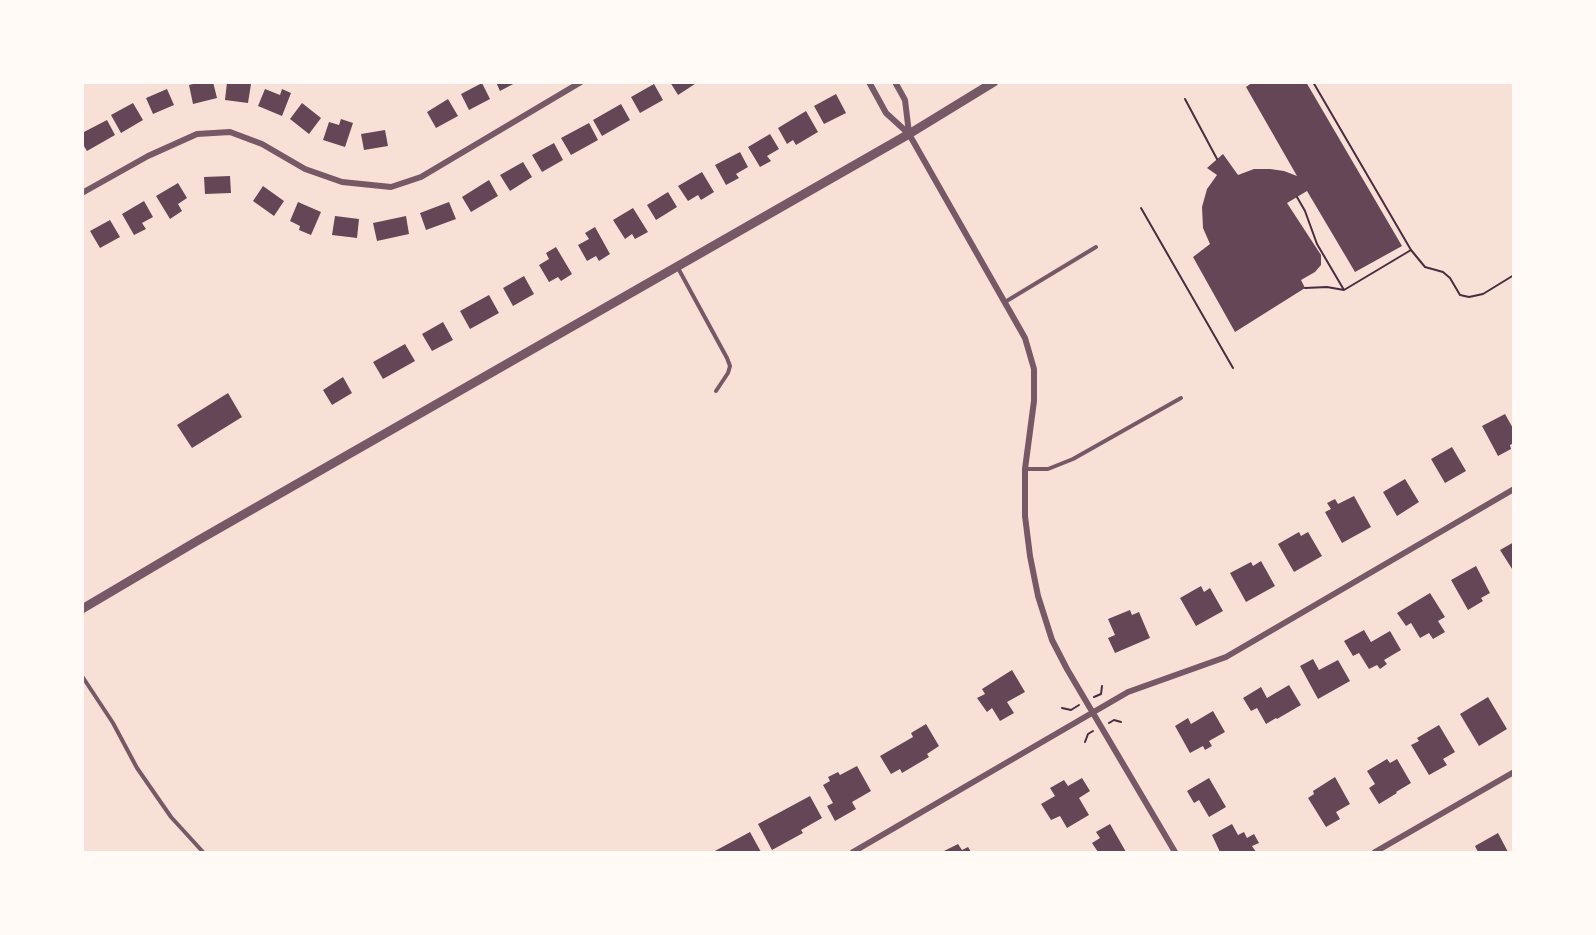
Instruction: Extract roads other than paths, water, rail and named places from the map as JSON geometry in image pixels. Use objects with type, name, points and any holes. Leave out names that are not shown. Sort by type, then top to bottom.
[{"type":"street","points":[[82,193],[148,156],[197,134],[230,132],[262,144],[305,169],[342,182],[391,187],[421,177],[581,82]]},
{"type":"street","points":[[869,82],[886,112],[909,134],[1025,338],[1034,369],[1034,401],[1025,470],[1025,516],[1029,556],[1038,596],[1052,640],[1067,669],[1175,852]]},
{"type":"street","points":[[895,82],[905,100],[909,134]]},
{"type":"street","points":[[82,609],[909,134],[994,82]]},
{"type":"street","points":[[853,852],[1128,692],[1226,657],[1514,489]]},
{"type":"street","points":[[1376,852],[1514,772]]},
{"type":"street","points":[[865,846],[869,852]]},
{"type":"lane","points":[[1004,302],[1096,247]]},
{"type":"lane","points":[[678,267],[727,358],[728,373],[716,391]]},
{"type":"lane","points":[[1025,470],[1048,469],[1073,459],[1181,398]]},
{"type":"lane","points":[[82,676],[113,723],[137,768],[171,817],[203,852]]}]
